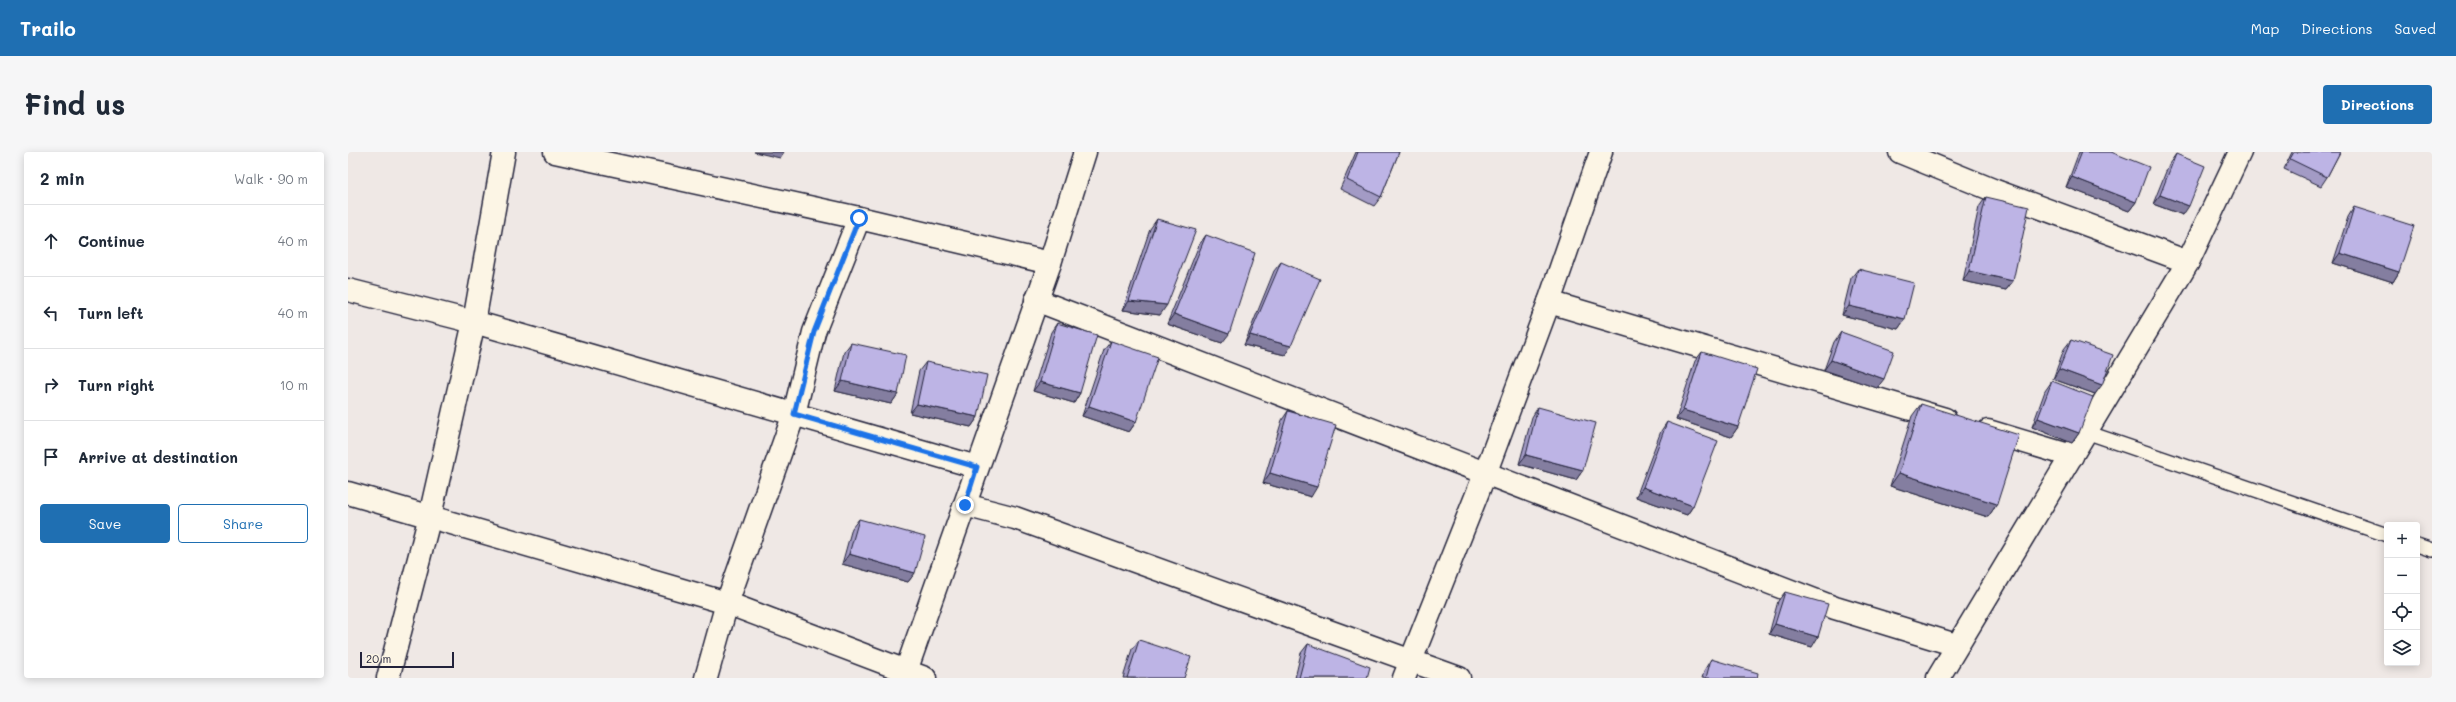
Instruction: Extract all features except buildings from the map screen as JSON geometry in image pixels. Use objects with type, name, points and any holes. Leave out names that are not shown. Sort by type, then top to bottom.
[{"type":"street","points":[[388,678],[430,516],[474,322],[504,152]]},
{"type":"street","points":[[555,152],[859,218],[1050,264]]},
{"type":"street","points":[[348,493],[727,603],[912,676],[977,467],[1050,264],[1085,152]]},
{"type":"street","points":[[1407,669],[1485,474],[1549,302],[1601,152]]},
{"type":"street","points":[[1900,152],[1993,190],[2188,262]]},
{"type":"street","points":[[1938,678],[1956,645],[2072,456],[2188,262],[2240,152]]},
{"type":"street","points":[[706,678],[727,603],[794,414],[814,332],[859,218]]},
{"type":"street","points":[[348,290],[474,322],[977,467]]},
{"type":"street","points":[[1036,300],[1835,608],[1956,645]]},
{"type":"street","points":[[1549,302],[2072,456]]},
{"type":"street","points":[[965,505],[1015,518],[1407,669],[1459,678]]},
{"type":"lane","points":[[2086,432],[2384,534]]},
{"type":"lane","points":[[2420,546],[2432,550]]},
{"type":"route","points":[[859,218],[814,332],[794,414],[977,467],[965,505]]}]
